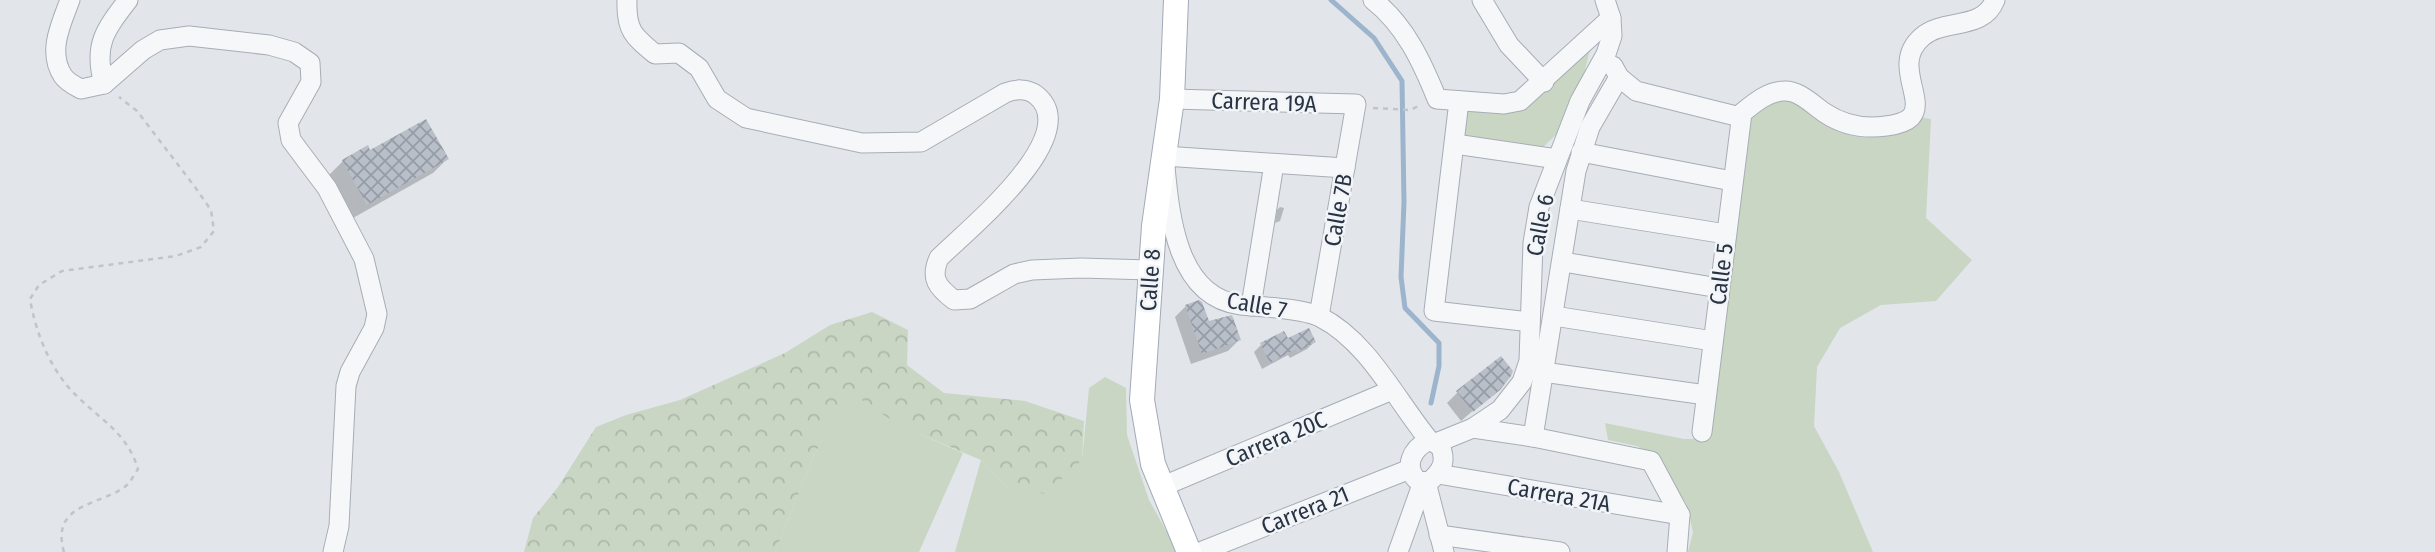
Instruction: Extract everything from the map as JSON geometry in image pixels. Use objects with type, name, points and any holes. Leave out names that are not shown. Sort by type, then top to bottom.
[{"type":"main road","name":"Calle 8","points":[[1176,0],[1172,99],[1154,226],[1142,400],[1149,445],[1161,487],[1189,552]]},
{"type":"street","points":[[70,0],[57,36],[55,58],[64,78],[81,89],[104,84],[142,50],[160,40],[189,36],[269,45],[294,52],[310,63],[311,82],[288,123],[291,140],[327,188],[364,259],[377,314],[374,328],[350,372],[346,386],[339,526],[333,552]]},
{"type":"street","points":[[104,84],[100,69],[106,29],[128,0]]},
{"type":"street","points":[[627,0],[626,17],[633,35],[655,54],[679,53],[699,68],[718,99],[746,118],[862,143],[921,142],[1005,93],[1026,90],[1036,95],[1049,115],[1046,136],[1032,159],[998,202],[939,258],[934,275],[936,284],[954,300],[970,299],[1014,274],[1032,270],[1150,270]]},
{"type":"street","points":[[1373,0],[1399,24],[1410,41],[1437,99],[1504,104],[1520,101],[1544,82],[1608,9]]},
{"type":"street","points":[[1482,0],[1509,45],[1544,82]]},
{"type":"street","points":[[1606,54],[1619,77],[1636,91],[1740,117],[1753,104],[1783,90],[1793,92],[1827,114],[1853,125],[1879,127],[1904,121],[1911,117],[1915,109],[1909,69],[1909,56],[1914,47],[1930,32],[1979,19],[1995,0]]},
{"type":"street","name":"Calle 6","points":[[1427,462],[1500,410],[1522,382],[1529,361],[1533,243],[1537,219],[1580,101],[1606,54],[1612,36],[1608,9]]},
{"type":"street","points":[[1533,437],[1581,152],[1590,127],[1619,77]]},
{"type":"street","name":"Carrera 19A","points":[[1172,99],[1356,104]]},
{"type":"street","points":[[1459,101],[1434,312],[1530,322]]},
{"type":"street","name":"Calle 7B","points":[[1319,316],[1356,104]]},
{"type":"street","name":"Calle 5","points":[[1702,432],[1740,117]]},
{"type":"street","points":[[1455,144],[1557,159]]},
{"type":"street","points":[[1581,152],[1732,181]]},
{"type":"street","points":[[1164,156],[1345,168]]},
{"type":"street","name":"Calle 7","points":[[1164,156],[1172,219],[1190,272],[1202,286],[1218,298],[1319,316],[1352,340],[1373,363],[1408,415],[1427,462],[1398,552]]},
{"type":"street","points":[[1251,306],[1274,164]]},
{"type":"street","points":[[1570,209],[1726,234]]},
{"type":"street","points":[[1563,262],[1719,288]]},
{"type":"street","points":[[1554,316],[1713,341]]},
{"type":"street","points":[[1544,372],[1706,395]]},
{"type":"street","name":"Carrera 20C","points":[[1161,487],[1392,390]]},
{"type":"street","points":[[1467,431],[1533,437],[1651,461],[1680,515],[1677,552]]},
{"type":"street","points":[[1427,462],[1442,543],[1560,552]]},
{"type":"street","name":"Carrera 21A","points":[[1427,462],[1680,515]]},
{"type":"street","name":"Carrera 21","points":[[1200,552],[1427,462]]},
{"type":"path","points":[[64,552],[64,527],[75,509],[117,491],[128,484],[138,469],[132,450],[126,442],[60,377],[34,324],[30,299],[39,285],[62,271],[176,256],[201,247],[214,232],[211,210],[195,187],[136,111],[104,84]]},
{"type":"path","points":[[1379,109],[1410,110]]},
{"type":"green space","points":[[1592,42],[1573,118],[1534,156],[1446,143],[1453,107],[1509,109]]},
{"type":"green space","points":[[1777,83],[1819,97],[1851,118],[1871,120],[1902,114],[1931,119],[1926,218],[1972,260],[1936,301],[1881,305],[1840,328],[1817,367],[1814,426],[1839,472],[1873,552],[1688,552],[1693,532],[1686,503],[1655,457],[1637,446],[1608,440],[1605,423],[1684,439],[1710,439],[1751,119],[1736,105],[1765,86]]},
{"type":"green space","points":[[872,312],[908,330],[907,365],[944,393],[1025,401],[1084,421],[1082,460],[1045,494],[1005,485],[981,460],[903,427],[869,406],[847,386],[814,456],[775,552],[524,552],[533,518],[558,487],[596,427],[626,415],[680,400],[785,353],[830,325]]},
{"type":"green space","points":[[1105,377],[1126,388],[1127,435],[1149,500],[1178,552],[955,552],[981,460],[1005,485],[1082,460],[1089,388]]},
{"type":"green space","points":[[847,385],[887,416],[963,453],[919,552],[775,552],[814,456]]},
{"type":"building","points":[[426,119],[449,159],[367,205],[342,160],[368,145],[370,150]]},
{"type":"building","points":[[1199,300],[1209,321],[1232,315],[1241,340],[1202,354],[1185,305]]},
{"type":"building","points":[[1309,328],[1316,342],[1270,363],[1260,343],[1284,331],[1288,338]]},
{"type":"building","points":[[1501,356],[1513,371],[1511,376],[1500,390],[1473,412],[1456,391]]},
{"type":"waterway","points":[[1331,0],[1374,38],[1402,81],[1404,202],[1401,277],[1405,308],[1439,343],[1439,366],[1431,403]]}]
